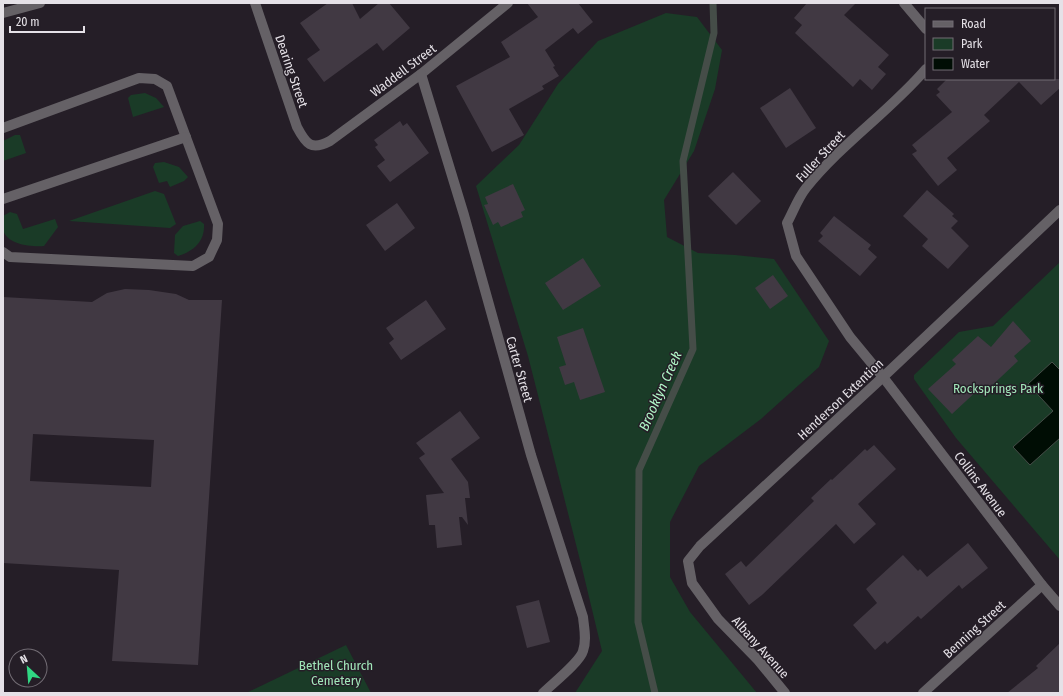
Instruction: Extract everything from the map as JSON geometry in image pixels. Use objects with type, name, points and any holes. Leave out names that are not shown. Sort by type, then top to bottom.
[{"type":"street","points":[[3,14],[40,3]]},
{"type":"street","name":"Dearing Street","points":[[255,3],[297,127],[309,145]]},
{"type":"street","name":"Waddell Street","points":[[309,145],[318,146],[330,141],[421,74],[508,3]]},
{"type":"street","points":[[904,3],[925,28]]},
{"type":"street","name":"Fuller Street","points":[[883,377],[850,337],[796,256],[787,223],[805,189],[838,153],[911,86],[925,70]]},
{"type":"street","name":"Carter Street","points":[[421,74],[464,215],[531,455],[583,617],[585,636],[583,652],[570,668],[543,693]]},
{"type":"street","points":[[3,128],[139,78],[154,79],[167,86],[218,224],[217,240],[209,257],[193,266],[10,257],[3,252]]},
{"type":"street","points":[[3,199],[186,136]]},
{"type":"street","name":"Henderson Extention","points":[[718,620],[692,583],[688,561],[700,546],[883,377],[1060,210]]},
{"type":"street","name":"Collins Avenue","points":[[883,377],[1042,585],[1060,606]]},
{"type":"street","name":"Benning Street","points":[[923,693],[1042,585]]},
{"type":"street","name":"Albany Avenue","points":[[718,620],[758,660],[785,693]]},
{"type":"green space","points":[[666,13],[697,17],[722,50],[715,89],[694,151],[664,200],[667,237],[698,253],[774,259],[829,341],[819,367],[761,419],[699,466],[670,522],[670,577],[690,612],[757,693],[575,693],[602,651],[528,356],[476,186],[519,145],[558,84],[598,41]]},
{"type":"green space","points":[[145,93],[156,98],[164,107],[133,117],[128,98],[131,95]]},
{"type":"green space","points":[[15,135],[20,135],[26,153],[3,161],[3,141]]},
{"type":"green space","points":[[164,162],[179,167],[188,177],[184,181],[170,187],[167,181],[159,183],[153,167],[155,163]]},
{"type":"green space","points":[[155,191],[164,194],[176,224],[170,228],[69,221]]},
{"type":"green space","points":[[10,212],[17,214],[23,229],[55,219],[58,227],[44,246],[20,244],[9,239],[3,229],[3,216]]},
{"type":"green space","points":[[200,221],[204,224],[204,230],[200,240],[194,248],[178,256],[174,253],[175,235],[183,226]]},
{"type":"green space","name":"Rocksprings Park","points":[[1060,262],[1060,560],[956,438],[914,379],[914,375],[959,332],[993,326]]},
{"type":"green space","name":"Bethel Church Cemetery","points":[[346,645],[371,693],[246,693]]},
{"type":"water","points":[[1052,362],[1060,370],[1060,438],[1030,465],[1013,447],[1053,411],[1028,384]]},
{"type":"building","points":[[328,3],[352,3],[360,19],[379,3],[389,3],[410,28],[383,51],[377,43],[324,82],[307,59],[320,50],[300,23]]},
{"type":"building","points":[[527,3],[578,3],[593,22],[578,34],[573,28],[545,50],[555,66],[553,67],[559,76],[542,86],[544,89],[509,109],[524,135],[492,152],[456,86],[510,57],[501,42],[538,17]]},
{"type":"building","points":[[807,3],[856,3],[844,15],[889,55],[878,67],[886,74],[872,90],[860,79],[853,87],[795,33],[802,25],[794,18]]},
{"type":"building","points":[[1060,79],[1060,88],[1041,105],[1019,82],[984,115],[990,121],[947,158],[957,170],[938,186],[912,154],[917,151],[912,145],[952,112],[936,95],[940,92],[937,89],[946,80]]},
{"type":"building","points":[[790,88],[816,128],[786,148],[760,108]]},
{"type":"building","points":[[400,121],[403,126],[407,123],[429,153],[390,182],[377,166],[385,160],[375,147],[378,145],[374,140]]},
{"type":"building","points":[[733,172],[761,201],[736,225],[708,196]]},
{"type":"building","points":[[513,184],[525,210],[521,212],[523,217],[501,227],[498,222],[493,225],[484,205],[488,204],[485,197]]},
{"type":"building","points":[[927,190],[954,214],[952,216],[958,221],[951,228],[969,246],[948,269],[922,246],[928,239],[903,216]]},
{"type":"building","points":[[397,203],[415,228],[385,251],[366,225]]},
{"type":"building","points":[[834,216],[871,245],[868,249],[877,257],[860,276],[818,241],[823,236],[820,233]]},
{"type":"building","points":[[583,258],[601,286],[563,310],[545,283]]},
{"type":"building","points":[[773,275],[788,296],[770,309],[755,288]]},
{"type":"building","points":[[125,289],[149,290],[176,294],[189,300],[222,300],[198,665],[112,661],[119,570],[3,563],[3,297],[92,302],[107,293]],"holes":[[[33,434],[154,440],[151,487],[30,481]]]},
{"type":"building","points":[[426,300],[446,329],[401,360],[389,343],[394,339],[386,328]]},
{"type":"building","points":[[1013,321],[1031,341],[1014,356],[1018,361],[984,393],[980,388],[952,414],[928,389],[956,364],[952,360],[978,336],[991,347]]},
{"type":"building","points":[[583,328],[605,392],[580,400],[574,382],[565,385],[559,367],[566,365],[557,337]]},
{"type":"building","points":[[460,411],[480,438],[451,459],[468,482],[470,498],[465,498],[468,525],[462,517],[459,517],[462,545],[437,548],[435,525],[429,525],[426,495],[444,493],[419,458],[425,454],[416,443]]},
{"type":"building","points":[[874,445],[896,469],[858,504],[876,524],[854,544],[836,524],[762,595],[749,605],[725,574],[741,561],[746,567],[814,501],[811,498],[865,449],[867,451]]},
{"type":"building","points":[[968,543],[988,568],[962,589],[959,585],[921,619],[918,616],[887,644],[885,641],[875,650],[853,625],[877,603],[866,589],[903,555],[918,571],[920,569],[927,577]]},
{"type":"building","points":[[539,600],[550,642],[527,648],[516,606]]},
{"type":"building","points":[[1060,643],[1060,693],[1007,693],[1038,668],[1036,666]]},
{"type":"waterway","name":"Brooklyn Creek","points":[[655,693],[638,622],[639,470],[693,349],[683,161],[714,33],[713,3]]}]
